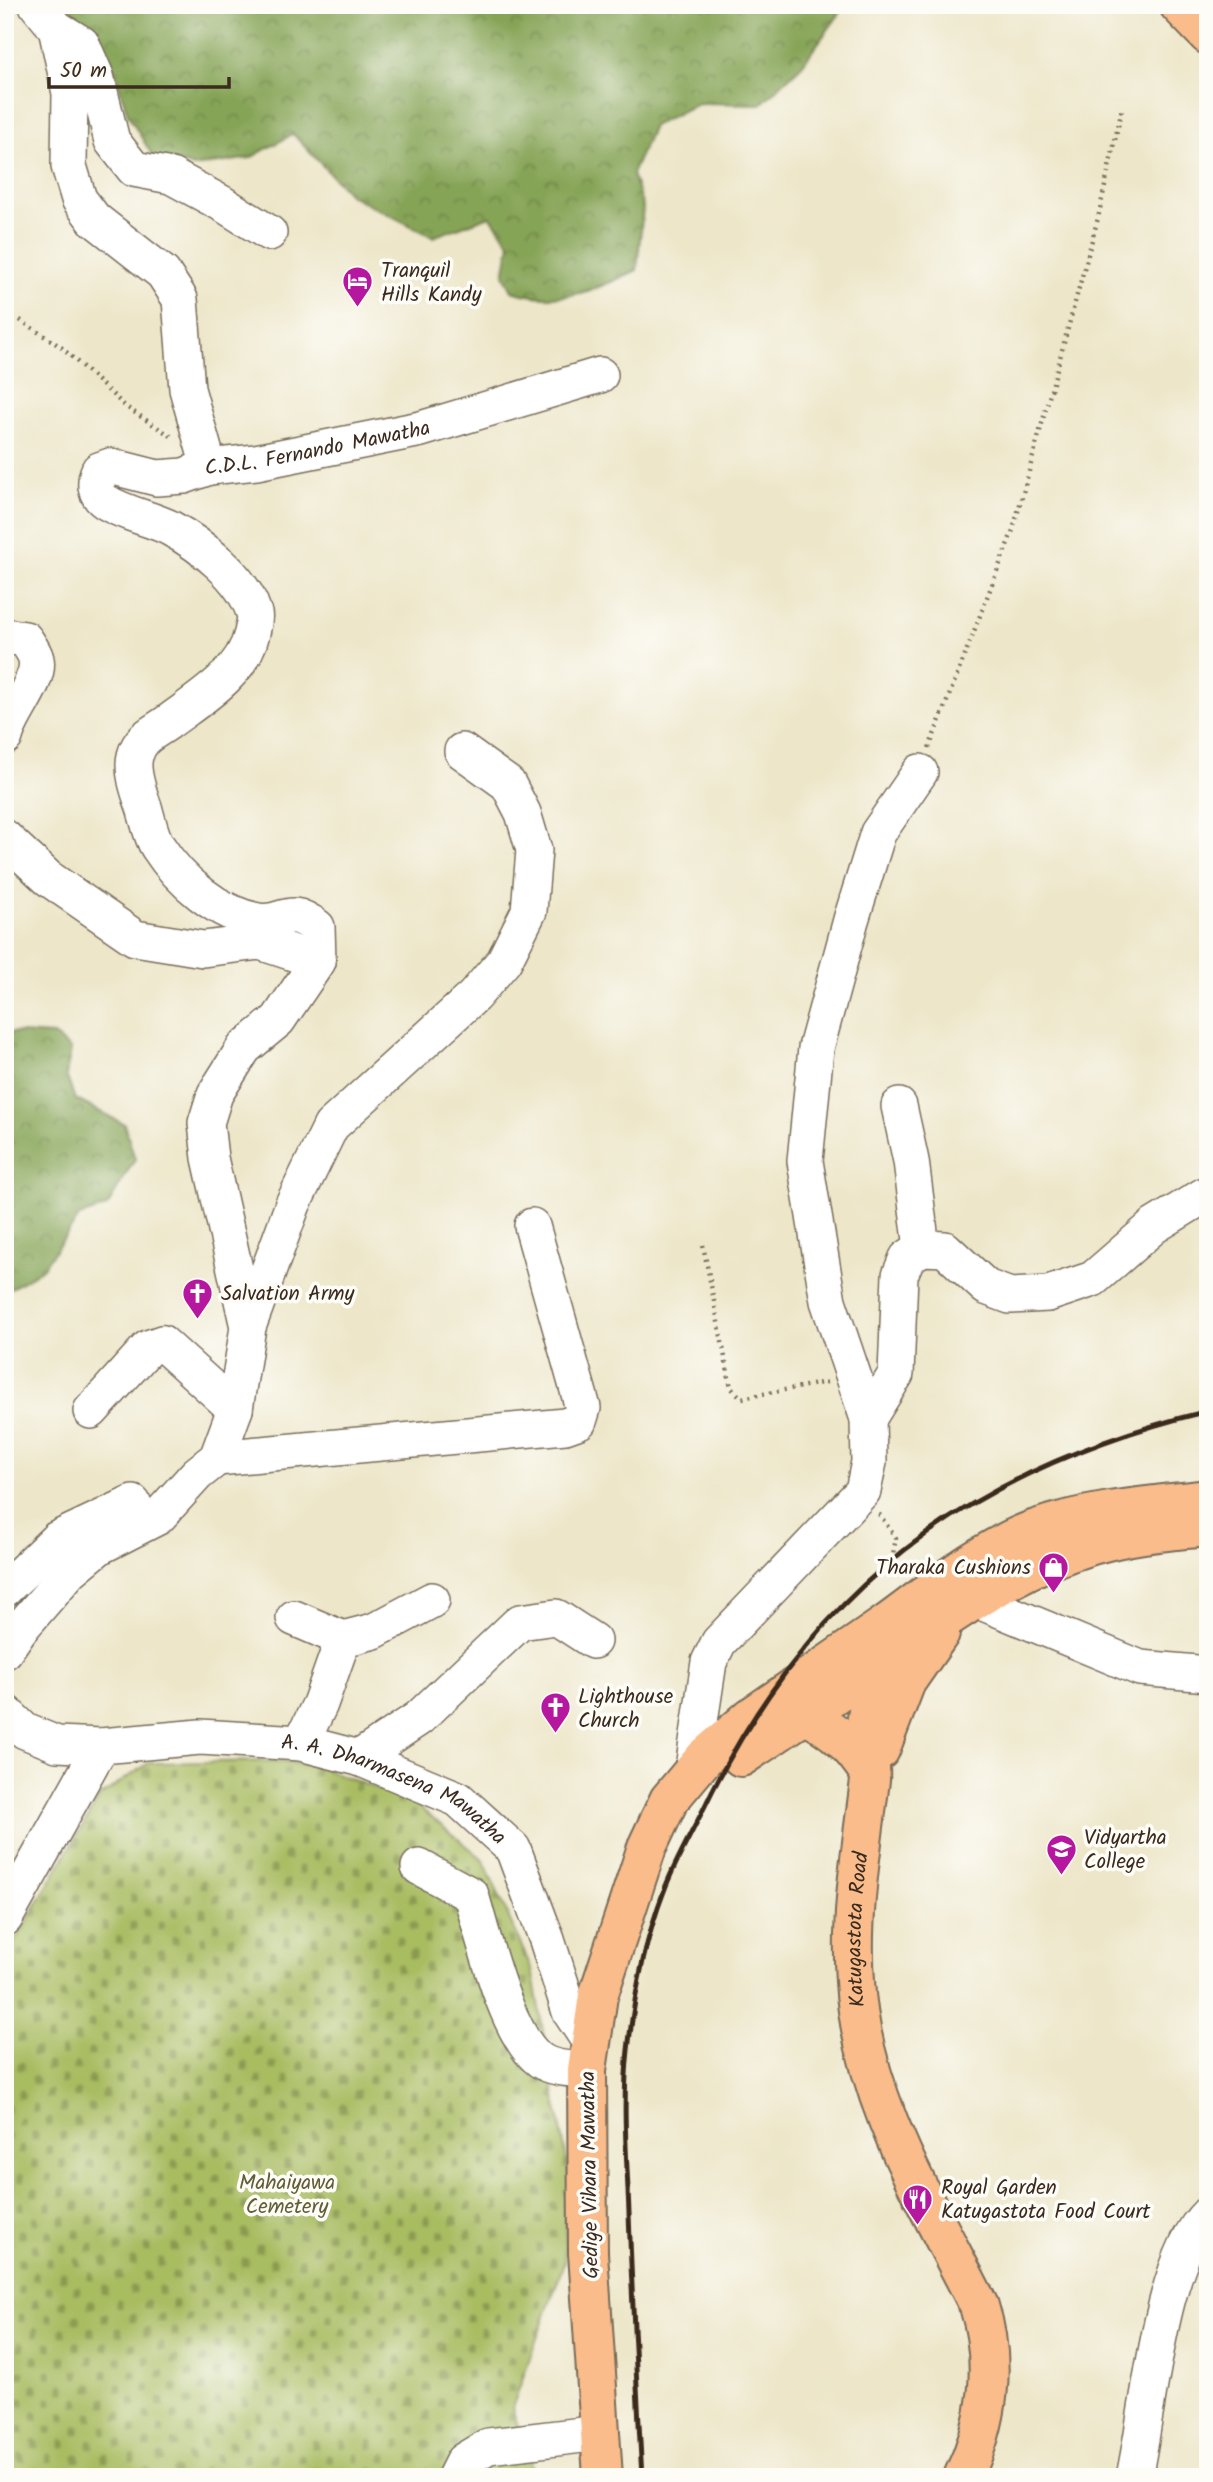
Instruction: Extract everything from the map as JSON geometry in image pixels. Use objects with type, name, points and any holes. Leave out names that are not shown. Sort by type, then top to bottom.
[{"type":"main road","points":[[1180,5],[1208,35]]},
{"type":"main road","name":"Katugastota Road","points":[[870,1774],[906,1682],[951,1602],[963,1568],[1030,1531],[1101,1512],[1208,1499]]},
{"type":"main road","name":"Katugastota Road","points":[[963,2477],[978,2441],[988,2396],[985,2325],[979,2306],[907,2166],[889,2124],[875,2086],[857,2008],[854,1945],[870,1774],[866,1730],[877,1666],[888,1623],[951,1602],[1044,1563],[1105,1542],[1208,1527]]},
{"type":"main road","name":"Gedige Vihara Mawatha","points":[[637,1881],[700,1791],[721,1771],[877,1666],[951,1602]]},
{"type":"main road","name":"Gedige Vihara Mawatha","points":[[603,2477],[588,2253],[588,2056],[598,1996],[656,1822],[693,1768],[751,1717],[888,1623]]},
{"type":"main road","points":[[806,1715],[831,1727],[847,1741],[870,1774]]},
{"type":"street","points":[[46,17],[82,44],[96,76],[112,141],[134,169],[170,176],[223,204],[269,233]]},
{"type":"street","name":"C.D.L. Fernando Mawatha","points":[[46,17],[70,93],[69,166],[79,199],[93,219],[163,273],[180,299],[187,389],[209,467],[256,462],[421,429],[600,375]]},
{"type":"street","points":[[209,467],[184,476],[157,478],[110,466],[99,470],[95,479],[97,493],[106,502],[170,528],[213,557],[248,598],[256,616],[248,650],[240,665],[165,724],[145,736],[134,757],[137,786],[157,846],[195,891],[229,911],[260,922],[292,914],[317,927],[318,961],[278,1020],[244,1048],[215,1094],[206,1123],[210,1158],[248,1327]]},
{"type":"street","points":[[5,636],[25,639],[36,658],[36,674],[8,724],[5,737]]},
{"type":"street","points":[[5,1651],[20,1629],[71,1571],[99,1547],[158,1517],[207,1466],[235,1409],[248,1327],[293,1204],[331,1126],[474,996],[504,961],[529,911],[534,850],[523,813],[508,784],[461,751]]},
{"type":"street","points":[[693,1768],[709,1662],[719,1642],[863,1492],[869,1462],[868,1419],[828,1301],[805,1161],[817,1048],[878,833],[920,772]]},
{"type":"street","points":[[5,838],[48,878],[135,938],[203,950],[260,942],[318,961]]},
{"type":"street","points":[[900,1106],[915,1186],[922,1248]]},
{"type":"street","points":[[868,1419],[896,1374],[900,1275],[907,1258],[922,1248],[945,1248],[986,1287],[1010,1296],[1048,1294],[1093,1279],[1154,1226],[1208,1193]]},
{"type":"street","points":[[5,1589],[57,1539],[207,1466],[565,1426],[579,1421],[583,1408],[532,1226]]},
{"type":"street","points":[[91,1411],[148,1348],[162,1343],[235,1409]]},
{"type":"street","points":[[294,1618],[343,1639],[374,1632],[432,1600]]},
{"type":"street","points":[[951,1602],[1140,1668],[1208,1674]]},
{"type":"street","points":[[359,1758],[419,1718],[483,1661],[520,1622],[556,1617],[593,1641]]},
{"type":"street","points":[[301,1743],[320,1704],[343,1639]]},
{"type":"street","name":"A. A. Dharmasena Mawatha","points":[[5,1712],[25,1731],[57,1744],[101,1746],[200,1737],[301,1743],[359,1758],[458,1799],[513,1849],[588,2056]]},
{"type":"street","points":[[5,1918],[101,1746]]},
{"type":"street","points":[[419,1867],[471,1895],[494,1975],[527,2048],[541,2061],[560,2068],[588,2056]]},
{"type":"street","points":[[1134,2477],[1161,2323],[1202,2233]]},
{"type":"street","points":[[455,2477],[463,2460],[488,2446],[600,2434]]},
{"type":"path","points":[[920,772],[1013,530],[1098,218],[1122,108]]},
{"type":"path","points":[[20,320],[61,347],[127,408],[173,437]]},
{"type":"path","points":[[703,1245],[731,1388],[742,1398],[852,1378]]},
{"type":"path","points":[[863,1492],[896,1538],[892,1560],[951,1602]]},
{"type":"green space","points":[[57,5],[846,5],[802,65],[761,104],[698,103],[653,126],[632,174],[643,207],[637,270],[591,290],[545,297],[512,291],[504,275],[510,244],[490,216],[433,237],[350,195],[293,134],[250,158],[194,167],[152,155],[128,115],[111,59]]},
{"type":"green space","points":[[5,1032],[53,1035],[71,1050],[66,1075],[75,1099],[124,1124],[135,1159],[107,1207],[80,1216],[41,1270],[7,1291]]},
{"type":"green space","name":"Mahaiyawa Cemetery","points":[[282,1761],[325,1769],[414,1803],[483,1859],[532,1970],[570,2178],[564,2263],[512,2408],[535,2477],[5,2477],[5,1958],[100,1796],[149,1763]]},
{"type":"railway","points":[[642,2477],[625,2132],[628,2050],[633,2010],[651,1929],[672,1871],[702,1812],[744,1733],[792,1663],[846,1602],[905,1550],[971,1505],[1043,1467],[1122,1436],[1208,1411]]},
{"type":"place","name":"Tranquil Hills Kandy","points":[[358,309]]},
{"type":"place","name":"Salvation Army","points":[[198,1320]]},
{"type":"place","name":"Tharaka Cushions","points":[[1054,1594]]},
{"type":"place","name":"Lighthouse Church","points":[[555,1735]]},
{"type":"place","name":"Vidyartha College","points":[[1061,1876]]},
{"type":"place","name":"Royal Garden Katugastota Food Court","points":[[918,2226]]}]
